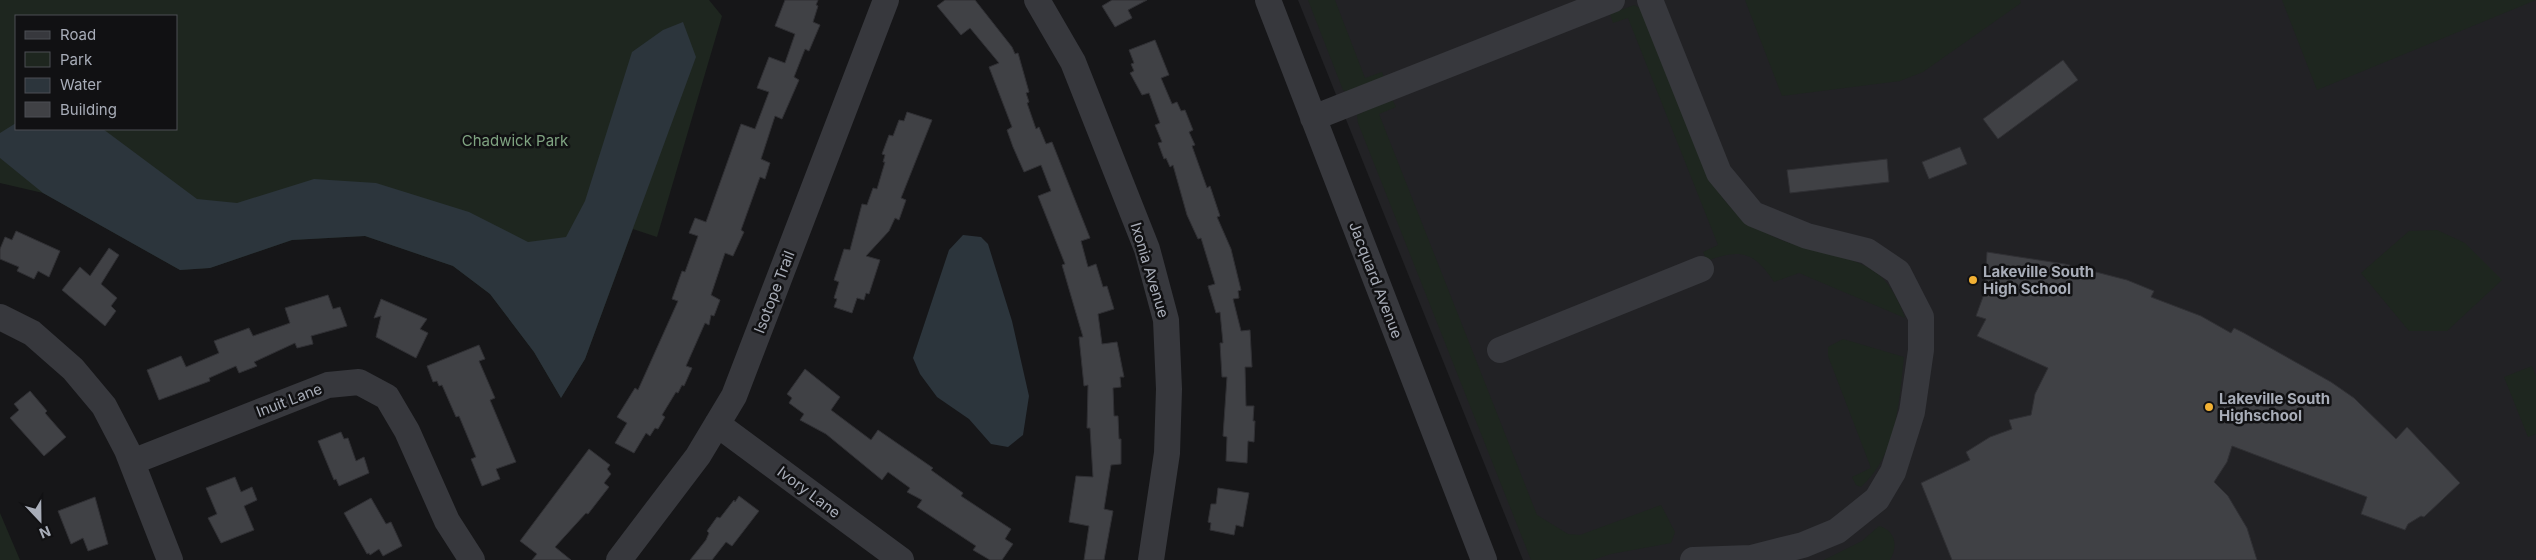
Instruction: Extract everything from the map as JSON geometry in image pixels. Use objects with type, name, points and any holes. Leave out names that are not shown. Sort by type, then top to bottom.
[{"type":"street","name":"Isotope Trail","points":[[619,560],[698,456],[737,388],[886,0]]},
{"type":"street","name":"Ixonia Avenue","points":[[1037,0],[1073,62],[1147,249],[1166,320],[1169,389],[1167,453],[1151,560]]},
{"type":"street","name":"Jacquard Avenue","points":[[1268,0],[1484,560]]},
{"type":"street","points":[[1313,118],[1612,0]]},
{"type":"street","points":[[1650,0],[1719,173],[1753,214],[1807,236],[1867,251],[1898,272],[1921,317],[1922,350],[1912,412],[1893,472],[1877,499],[1837,531],[1803,545],[1751,558],[1695,560]]},
{"type":"street","points":[[1500,350],[1701,269]]},
{"type":"street","points":[[0,317],[32,333],[73,369],[104,406],[132,462],[170,560]]},
{"type":"street","name":"Inuit Lane","points":[[132,462],[328,385],[359,382],[387,397],[407,431],[447,521],[472,560]]},
{"type":"street","name":"Ivory Lane","points":[[717,424],[901,560]]},
{"type":"shaded area","name":"Lakeville South High School","points":[[1298,0],[2536,0],[2536,560],[1523,560]]},
{"type":"green space","name":"Chadwick Park","points":[[0,0],[709,0],[722,16],[657,237],[633,229],[585,359],[561,398],[534,352],[490,294],[453,266],[365,236],[292,240],[210,268],[180,270],[43,193],[0,183]]},
{"type":"green space","points":[[1308,0],[1335,0],[1365,78],[1382,72],[1385,80],[1349,94],[1343,90]]},
{"type":"green space","points":[[1745,0],[2020,0],[2021,3],[1923,72],[1900,81],[1782,96]]},
{"type":"green space","points":[[2282,0],[2536,0],[2317,90]]},
{"type":"green space","points":[[1634,5],[1642,9],[1706,173],[1729,206],[1751,224],[1779,239],[1849,259],[1870,269],[1879,275],[1891,289],[1898,300],[1905,318],[1799,273],[1774,282],[1760,264],[1746,255],[1729,255],[1707,261],[1703,252],[1718,245],[1628,18],[1613,23],[1610,14]]},
{"type":"green space","points":[[1392,99],[1396,107],[1379,114],[1537,515],[1568,534],[1580,535],[1661,505],[1675,532],[1671,543],[1611,554],[1593,560],[1531,560],[1358,123],[1357,115]]},
{"type":"green space","points":[[2437,230],[2465,243],[2502,280],[2447,331],[2409,331],[2361,273],[2409,231]]},
{"type":"green space","points":[[1843,339],[1904,357],[1898,409],[1889,444],[1873,474],[1861,487],[1856,485],[1852,477],[1871,468],[1828,356],[1828,347]]},
{"type":"green space","points":[[2532,366],[2536,376],[2536,434],[2528,437],[2504,377]]},
{"type":"green space","points":[[0,513],[20,560],[0,560]]},
{"type":"green space","points":[[1879,526],[1889,531],[1894,540],[1893,555],[1890,560],[1824,560],[1862,541]]},
{"type":"water","points":[[683,22],[696,57],[585,359],[561,398],[534,352],[490,294],[453,266],[365,236],[292,240],[210,268],[180,270],[43,193],[0,158],[0,133],[15,124],[15,130],[104,130],[197,199],[237,203],[314,179],[376,183],[469,212],[528,242],[566,237],[585,201],[632,52],[663,30]]},
{"type":"water","points":[[963,235],[981,237],[988,244],[1012,321],[1029,396],[1023,435],[1008,447],[991,444],[969,419],[937,397],[920,374],[913,358],[949,250]]},
{"type":"building","points":[[785,0],[818,0],[813,22],[820,25],[809,51],[805,49],[794,77],[799,80],[782,119],[775,116],[761,159],[770,163],[765,179],[760,177],[741,230],[744,232],[733,256],[725,253],[711,295],[720,300],[714,316],[711,315],[709,325],[705,323],[686,366],[692,368],[684,386],[682,385],[678,393],[676,392],[662,415],[665,417],[658,429],[655,428],[650,436],[646,433],[634,453],[615,443],[627,423],[617,417],[635,388],[638,390],[678,301],[672,299],[682,271],[685,272],[698,236],[689,233],[695,218],[706,222],[741,124],[755,129],[769,92],[757,88],[769,57],[785,63],[795,34],[775,26]]},
{"type":"building","points":[[945,0],[975,0],[1012,47],[1015,54],[1018,53],[1029,92],[1026,93],[1029,102],[1027,103],[1036,129],[1039,127],[1046,144],[1052,142],[1090,238],[1081,241],[1088,267],[1096,264],[1103,287],[1107,286],[1114,309],[1098,314],[1102,344],[1117,342],[1124,377],[1120,377],[1121,387],[1113,388],[1114,416],[1118,416],[1119,439],[1121,439],[1121,464],[1111,465],[1104,509],[1113,511],[1104,560],[1084,560],[1089,526],[1069,522],[1076,476],[1093,477],[1090,428],[1087,428],[1088,385],[1084,386],[1079,337],[1083,337],[1062,265],[1065,264],[1038,196],[1051,191],[1041,165],[1024,172],[1013,147],[1007,130],[1012,127],[989,67],[999,63],[970,28],[961,35],[937,6]]},
{"type":"building","points":[[1112,0],[1147,0],[1128,10],[1132,18],[1115,27],[1102,6]]},
{"type":"building","points":[[1155,40],[1169,75],[1161,78],[1172,104],[1177,102],[1181,111],[1185,110],[1193,130],[1189,132],[1195,145],[1192,146],[1207,188],[1210,186],[1220,216],[1217,217],[1231,249],[1241,290],[1238,291],[1239,298],[1233,299],[1241,331],[1250,330],[1252,367],[1245,367],[1246,406],[1254,406],[1253,421],[1255,421],[1254,442],[1248,441],[1247,463],[1226,461],[1227,437],[1223,436],[1227,377],[1222,377],[1220,343],[1223,343],[1220,312],[1216,313],[1208,286],[1215,284],[1201,238],[1198,239],[1187,215],[1173,165],[1170,167],[1166,158],[1164,159],[1158,143],[1162,142],[1155,125],[1160,123],[1149,93],[1142,95],[1130,73],[1134,71],[1131,64],[1134,63],[1129,50]]},
{"type":"building","points":[[2063,60],[2078,80],[1998,139],[1983,119]]},
{"type":"building","points":[[907,112],[932,120],[901,198],[906,200],[899,220],[895,218],[889,231],[866,256],[880,260],[869,294],[866,293],[864,300],[857,298],[852,313],[834,307],[837,299],[834,298],[839,282],[834,280],[844,249],[850,250],[862,204],[867,205],[873,188],[877,189],[885,162],[883,162],[885,155],[882,154],[889,135],[893,136],[899,120],[904,121]]},
{"type":"building","points":[[1960,147],[1967,164],[1929,179],[1922,162]]},
{"type":"building","points":[[1887,159],[1889,182],[1790,193],[1787,170]]},
{"type":"building","points":[[16,231],[60,251],[49,277],[38,271],[34,279],[17,271],[19,267],[0,259],[0,249],[5,237],[12,240]]},
{"type":"building","points":[[109,248],[119,255],[101,284],[117,298],[111,306],[116,311],[105,326],[62,290],[80,267],[90,276]]},
{"type":"building","name":"Lakeville South Highschool","points":[[1987,252],[2065,264],[2127,280],[2154,291],[2151,297],[2201,316],[2231,333],[2234,328],[2331,382],[2354,398],[2396,439],[2407,427],[2460,483],[2424,517],[2421,516],[2408,524],[2405,530],[2361,514],[2367,497],[2232,446],[2227,462],[2214,482],[2228,496],[2247,528],[2257,560],[1952,560],[1921,483],[1970,460],[1966,452],[1990,437],[2012,429],[2009,420],[2031,415],[2035,394],[2048,368],[1977,336],[1986,319],[1976,316],[1984,294]]},
{"type":"building","points":[[328,295],[333,309],[340,307],[347,326],[311,336],[313,344],[297,348],[295,343],[254,362],[257,366],[239,373],[236,366],[209,378],[210,381],[159,400],[147,370],[181,356],[186,367],[219,353],[214,341],[249,328],[253,336],[290,323],[285,308]]},
{"type":"building","points":[[381,299],[427,319],[420,329],[428,333],[416,358],[376,337],[381,316],[374,318]]},
{"type":"building","points":[[479,345],[485,359],[479,361],[495,398],[490,400],[516,462],[496,469],[500,479],[482,486],[471,459],[476,457],[459,416],[456,417],[442,385],[439,386],[437,381],[433,382],[427,366]]},
{"type":"building","points":[[805,369],[840,397],[831,410],[871,440],[878,430],[933,468],[931,470],[963,493],[961,496],[1011,529],[1005,539],[1013,544],[1002,560],[990,560],[973,550],[976,546],[917,507],[922,500],[907,492],[910,488],[888,472],[882,480],[826,434],[800,420],[804,414],[789,403],[792,398],[787,394]]},
{"type":"building","points":[[30,391],[47,411],[45,413],[66,437],[44,456],[10,418],[19,410],[14,404]]},
{"type":"building","points":[[341,432],[344,439],[348,438],[356,461],[364,457],[369,473],[339,486],[336,479],[334,480],[318,441]]},
{"type":"building","points":[[589,449],[610,465],[607,469],[611,474],[604,483],[609,487],[588,514],[586,513],[555,547],[571,560],[532,560],[537,554],[520,541]]},
{"type":"building","points":[[235,477],[241,492],[252,487],[257,500],[244,506],[254,530],[221,543],[208,518],[217,514],[206,488]]},
{"type":"building","points":[[1218,488],[1249,493],[1243,527],[1236,525],[1234,535],[1210,530],[1211,523],[1208,522],[1211,504],[1216,504]]},
{"type":"building","points":[[739,496],[759,511],[732,546],[726,542],[712,560],[690,560],[706,540],[709,533],[707,531],[717,517],[720,518]]},
{"type":"building","points":[[95,497],[108,544],[88,551],[83,538],[71,544],[58,511]]},
{"type":"building","points":[[371,498],[386,524],[391,522],[402,546],[383,556],[379,549],[370,555],[369,553],[367,554],[344,513]]},
{"type":"place","name":"Lakeville South High School","points":[[1973,280]]},
{"type":"place","name":"Lakeville South Highschool","points":[[2209,407]]}]
